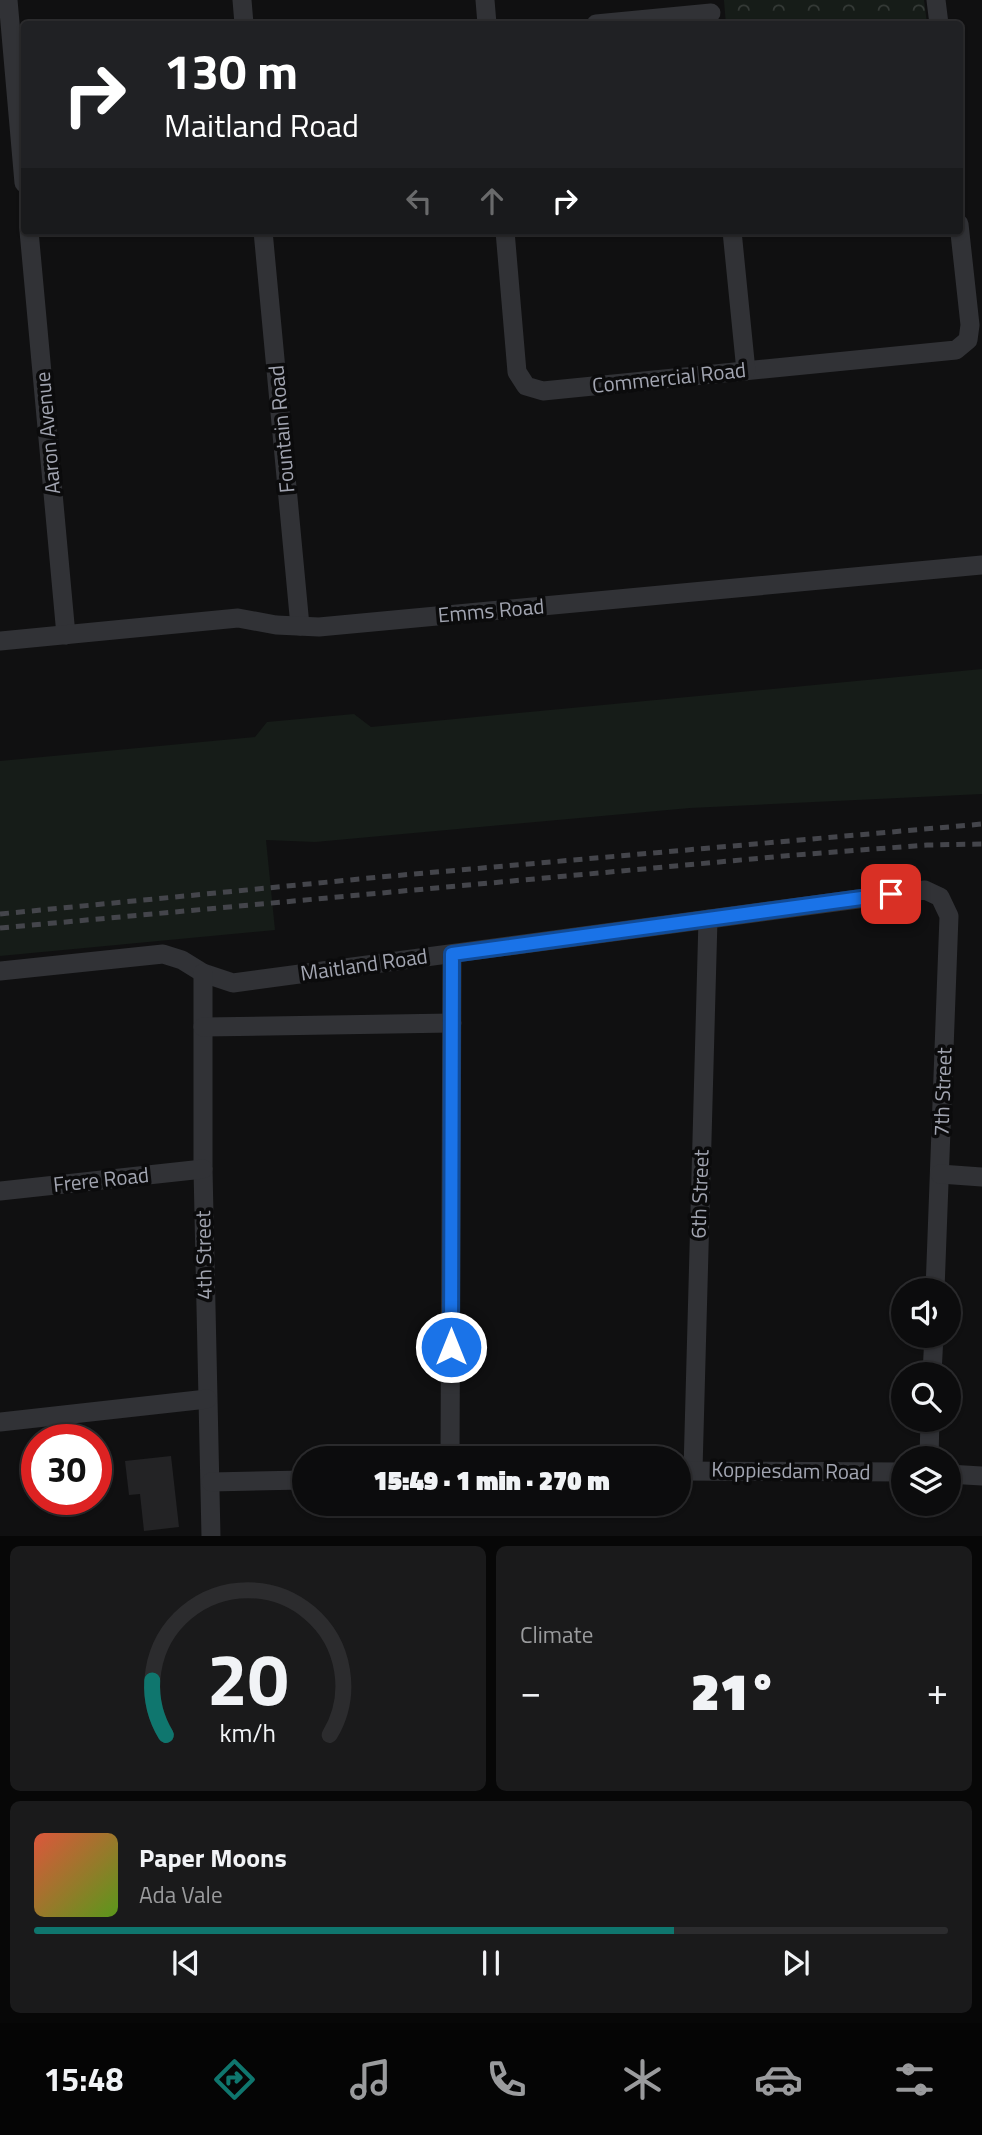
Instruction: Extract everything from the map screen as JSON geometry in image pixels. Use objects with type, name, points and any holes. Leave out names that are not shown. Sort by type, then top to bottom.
[{"type":"street","points":[[8,0],[21,149]]},
{"type":"street","points":[[242,0],[244,21]]},
{"type":"street","points":[[485,0],[487,21]]},
{"type":"street","points":[[936,0],[939,21]]},
{"type":"street","points":[[624,21],[710,12]]},
{"type":"street","name":"Aaron Avenue","points":[[29,235],[66,635]]},
{"type":"street","name":"Fountain Road","points":[[263,235],[300,626]]},
{"type":"street","name":"Commercial Road","points":[[505,235],[517,372],[526,386],[543,391],[956,350],[968,340],[970,325],[960,235]]},
{"type":"street","points":[[732,235],[746,371]]},
{"type":"street","name":"Emms Road","points":[[0,641],[238,618],[276,625],[319,627],[982,565]]},
{"type":"street","name":"Maitland Road","points":[[0,971],[163,954],[182,960],[203,973],[233,983],[918,890],[925,890],[940,897]]},
{"type":"street","name":"7th Street","points":[[936,1278],[949,916],[940,897]]},
{"type":"street","name":"6th Street","points":[[687,1446],[708,919]]},
{"type":"street","points":[[450,1446],[452,954]]},
{"type":"street","name":"4th Street","points":[[203,973],[203,1169],[211,1536]]},
{"type":"street","points":[[203,1027],[452,1023]]},
{"type":"street","name":"Frere Road","points":[[0,1191],[203,1169]]},
{"type":"street","points":[[940,1174],[982,1177]]},
{"type":"street","points":[[0,1422],[207,1399]]},
{"type":"street","name":"Koppiesdam Road","points":[[691,1470],[891,1472]]},
{"type":"street","points":[[961,1475],[982,1476]]},
{"type":"street","points":[[211,1482],[292,1480]]},
{"type":"green space","points":[[724,0],[924,0],[927,21],[726,21]]},
{"type":"green space","points":[[982,669],[982,794],[690,808],[315,842],[266,840],[275,930],[0,956],[0,761],[255,737],[267,722],[354,714],[371,727]]},
{"type":"building","points":[[171,1456],[179,1527],[144,1531],[140,1494],[129,1495],[125,1461]]},
{"type":"railway","points":[[0,914],[380,877],[982,824]]},
{"type":"railway","points":[[0,928],[795,855],[927,845],[982,844]]},
{"type":"route","points":[[451,1347],[452,954],[891,894]]}]
